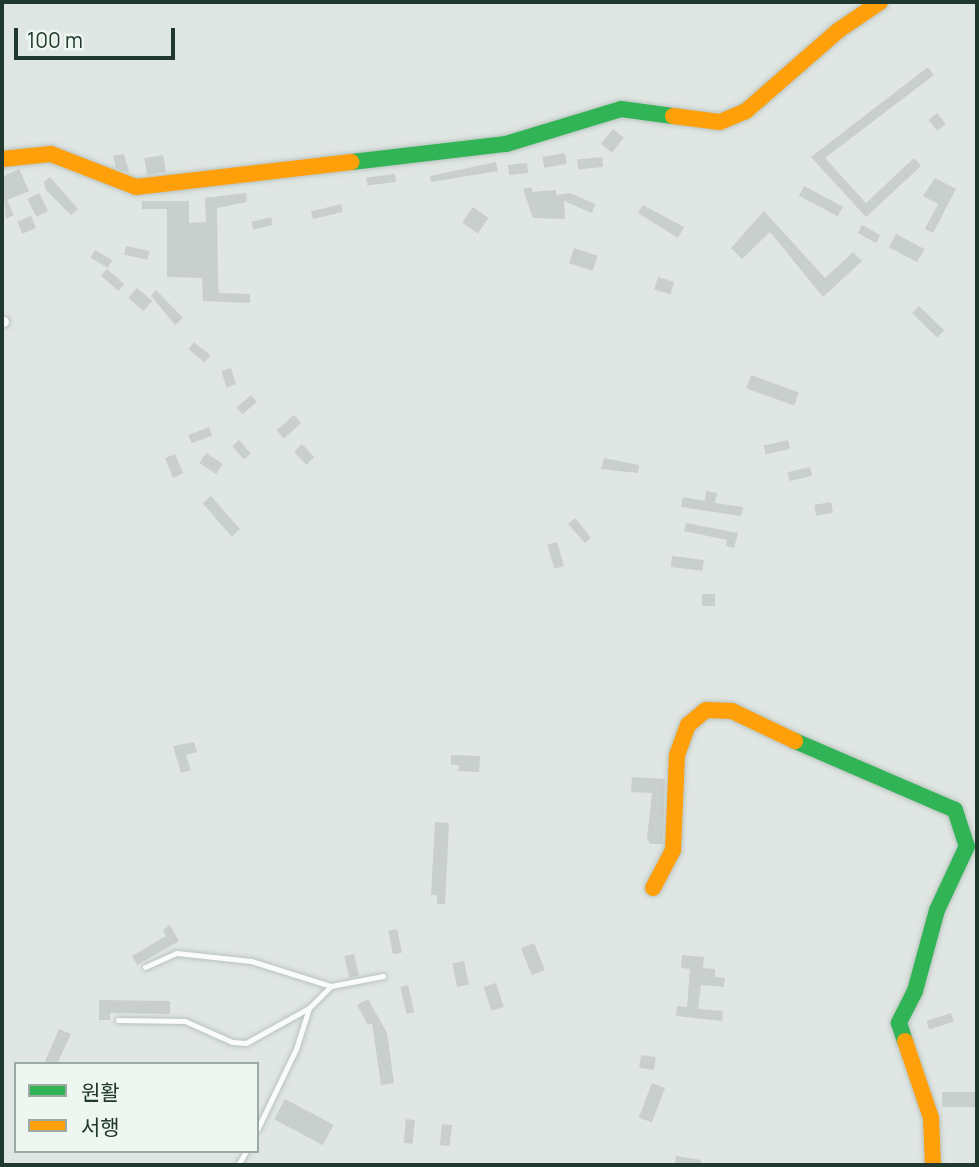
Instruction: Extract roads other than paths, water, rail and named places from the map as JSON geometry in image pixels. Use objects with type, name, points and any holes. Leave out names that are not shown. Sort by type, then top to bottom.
[{"type":"street","points":[[3,158],[51,154],[136,187],[506,144],[621,109],[720,122],[746,111],[839,30],[880,2]]},
{"type":"street","points":[[653,888],[673,850],[677,755],[688,725],[705,710],[732,710],[783,737],[820,748],[859,771],[955,810],[967,846],[937,911],[915,991],[899,1023],[930,1118],[933,1165]]},
{"type":"lane","points":[[145,967],[177,953],[251,961],[331,986],[383,976]]},
{"type":"lane","points":[[118,1020],[185,1021],[232,1042],[246,1043],[309,1008],[331,986]]},
{"type":"lane","points":[[259,1126],[296,1049],[309,1008]]}]
